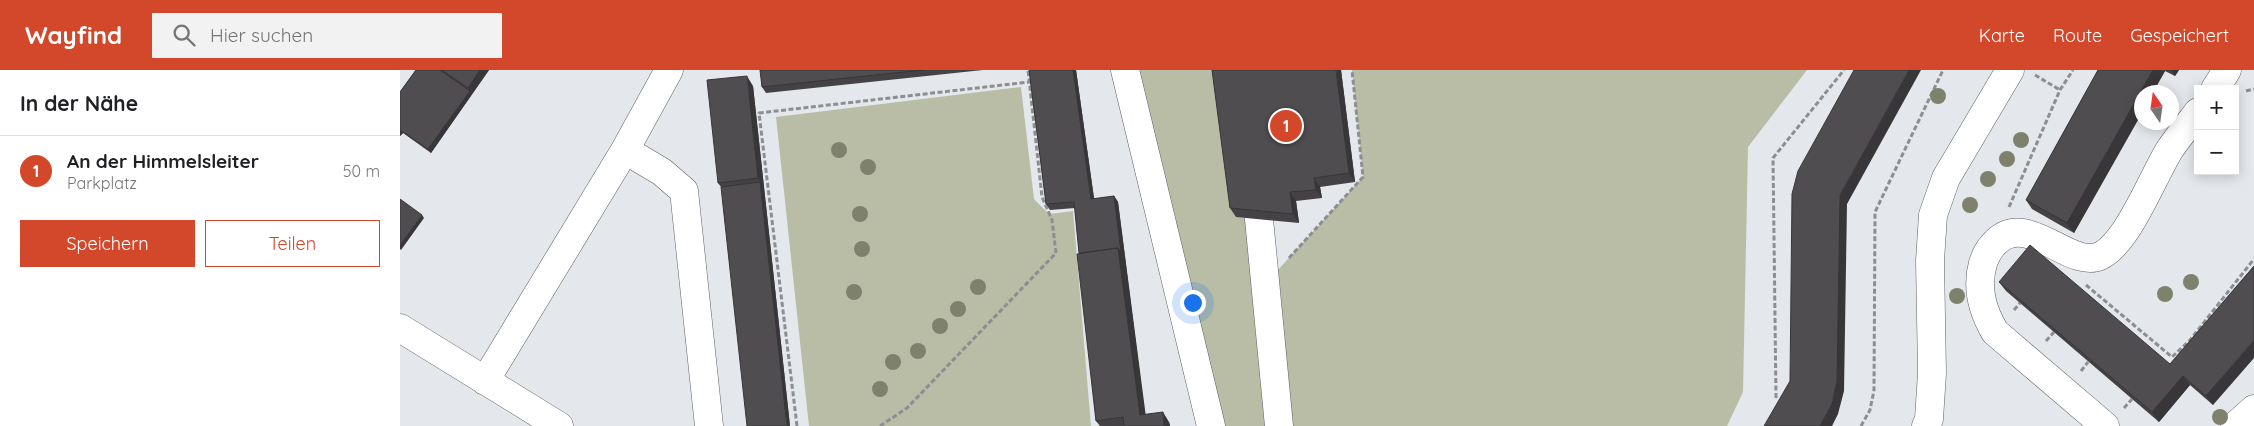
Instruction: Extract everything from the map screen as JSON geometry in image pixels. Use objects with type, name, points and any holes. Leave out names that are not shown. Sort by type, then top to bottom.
[{"type":"street","points":[[485,381],[626,150],[669,70]]},
{"type":"street","points":[[1125,70],[1212,426]]},
{"type":"street","points":[[1926,426],[1929,418],[1932,372],[1930,261],[1933,215],[1946,178],[2010,70]]},
{"type":"street","points":[[2218,85],[2227,70]]},
{"type":"street","points":[[2105,426],[1995,332],[1984,314],[1980,295],[1981,269],[1986,253],[1999,238],[2013,232],[2025,233],[2084,258],[2099,256],[2118,242],[2170,149],[2194,117]]},
{"type":"street","points":[[626,150],[662,172],[684,191],[709,426]]},
{"type":"street","points":[[1259,219],[1279,426]]},
{"type":"street","points":[[400,328],[559,426]]},
{"type":"street","points":[[2235,426],[2254,409]]},
{"type":"path","points":[[880,426],[907,408],[1056,253],[1052,220],[1042,197],[1028,70]]},
{"type":"path","points":[[1284,264],[1363,177],[1352,70]]},
{"type":"path","points":[[1776,398],[1773,158],[1844,70]]},
{"type":"path","points":[[1861,426],[1870,410],[1874,390],[1875,212],[1942,70]]},
{"type":"path","points":[[2027,70],[2060,90]]},
{"type":"path","points":[[2013,232],[2009,205],[2060,90],[2074,70]]},
{"type":"path","points":[[797,426],[759,113],[1029,82]]},
{"type":"path","points":[[2068,251],[2073,275],[2172,357],[2190,340],[2254,259]]},
{"type":"green space","points":[[1130,70],[1217,70],[1237,217],[1259,219],[1273,426],[1219,426]]},
{"type":"green space","points":[[1352,70],[1807,70],[1748,147],[1743,392],[1727,426],[1292,426],[1277,271],[1363,177]]},
{"type":"green space","points":[[1021,87],[1034,199],[1049,214],[1073,211],[1091,426],[809,426],[776,117]]},
{"type":"building","points":[[416,70],[440,70],[470,91],[428,149],[400,130],[400,92]]},
{"type":"building","points":[[442,70],[480,70],[468,88]]},
{"type":"building","points":[[760,70],[923,70],[762,87]]},
{"type":"building","points":[[1029,70],[1073,70],[1091,199],[1114,196],[1121,252],[1118,248],[1079,253],[1074,202],[1046,204]]},
{"type":"building","points":[[1212,70],[1336,70],[1349,173],[1314,178],[1316,190],[1290,192],[1293,214],[1230,208]]},
{"type":"building","points":[[1854,70],[1909,70],[1840,195],[1837,381],[1832,404],[1820,426],[1764,426],[1790,381],[1792,194],[1798,171]]},
{"type":"building","points":[[2098,70],[2153,70],[2145,85],[2134,85],[2134,104],[2067,223],[2026,200]]},
{"type":"building","points":[[747,76],[758,178],[718,183],[707,80]]},
{"type":"building","points":[[760,182],[787,426],[747,426],[721,187]]},
{"type":"building","points":[[400,199],[422,215],[400,245]]},
{"type":"building","points":[[2030,245],[2170,364],[2254,266],[2254,340],[2206,396],[2183,376],[2152,412],[1999,282]]},
{"type":"building","points":[[1118,248],[1140,415],[1163,412],[1164,426],[1124,426],[1123,417],[1096,421],[1077,254]]},
{"type":"place","name":"An der Himmelsleiter","points":[[1286,126]]}]
